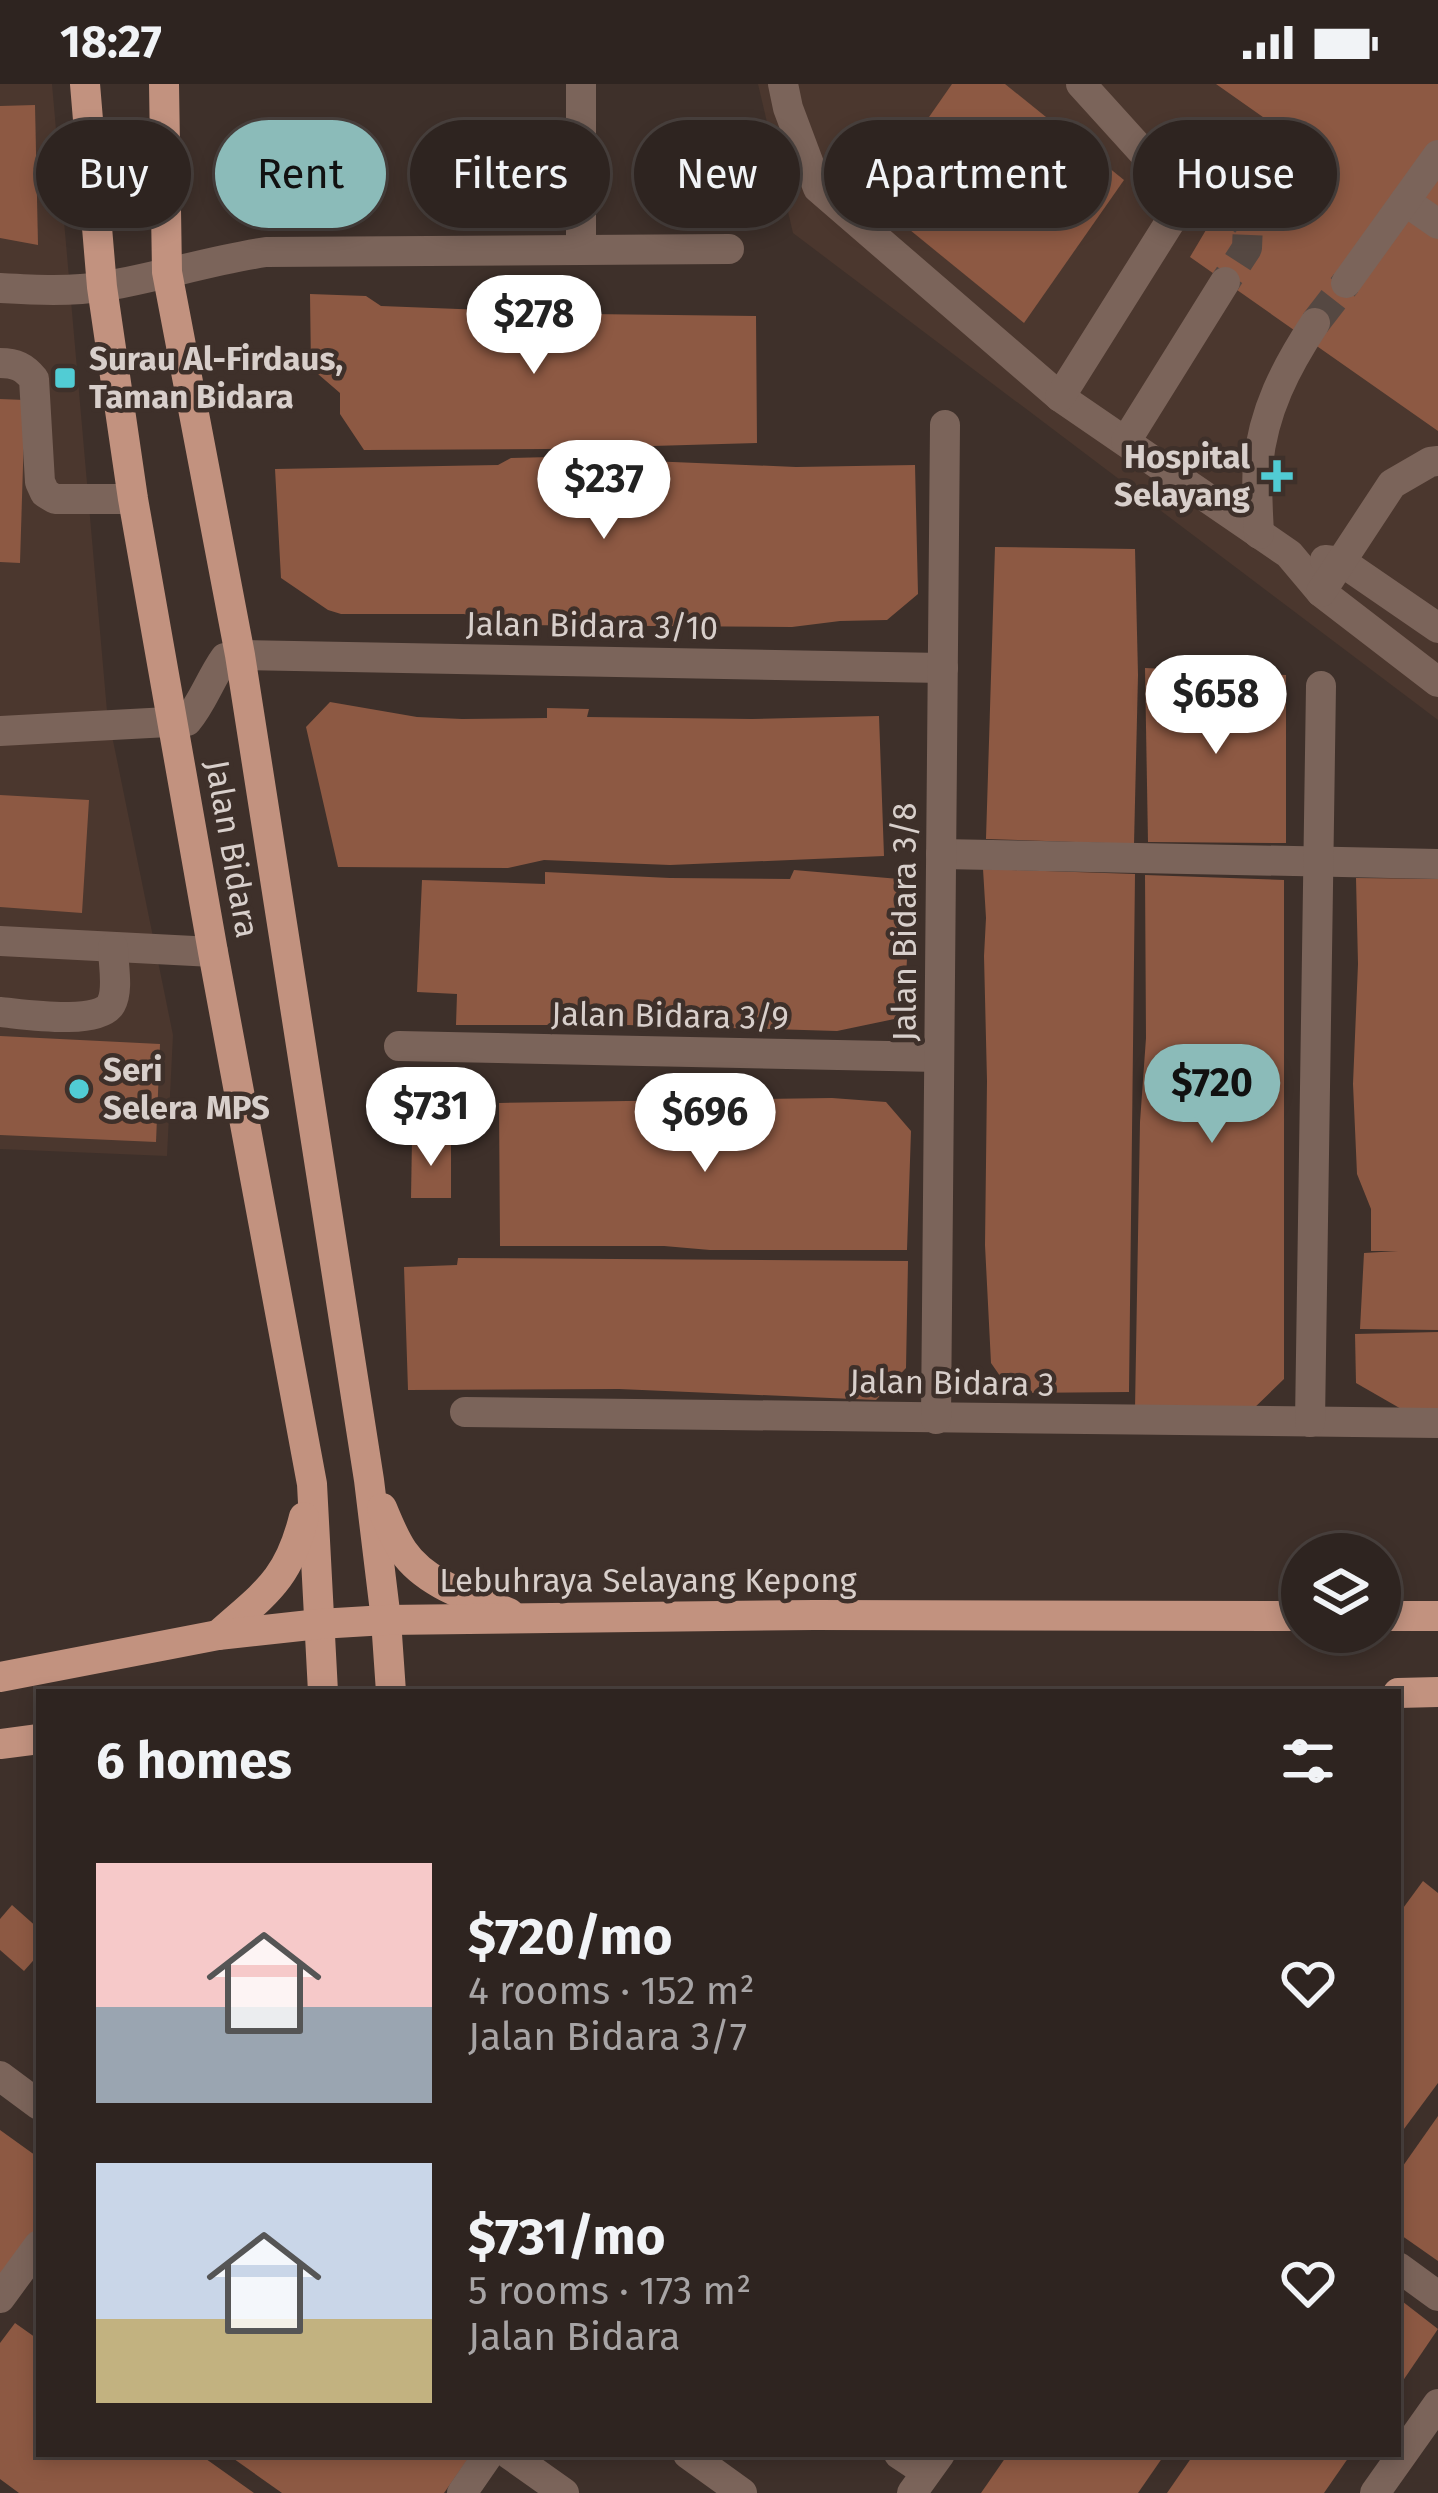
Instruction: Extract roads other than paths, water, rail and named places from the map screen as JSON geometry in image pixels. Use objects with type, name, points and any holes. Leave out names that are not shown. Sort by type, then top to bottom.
[{"type":"main road","name":"Jalan Bidara","points":[[85,84],[102,287],[134,499],[312,1484],[323,1689]]},
{"type":"main road","name":"Jalan Bidara","points":[[164,84],[167,272],[241,655],[369,1480],[391,1689]]},
{"type":"main road","points":[[369,1480],[401,1550],[417,1568],[436,1582],[517,1617]]},
{"type":"main road","points":[[218,1635],[280,1579],[296,1551],[312,1484]]},
{"type":"main road","name":"Lebuhraya Selayang Kepong","points":[[0,1677],[218,1635],[386,1620],[1281,1616]]},
{"type":"main road","points":[[1401,1616],[1438,1616]]},
{"type":"main road","points":[[1401,1693],[1438,1692]]},
{"type":"main road","points":[[0,1744],[36,1739]]},
{"type":"street","points":[[581,84],[581,250]]},
{"type":"street","points":[[784,84],[788,108],[818,188],[1060,397],[1289,554],[1321,592],[1438,682]]},
{"type":"street","points":[[1081,84],[1133,141]]},
{"type":"street","points":[[1346,283],[1438,155]]},
{"type":"street","points":[[1405,201],[1438,224]]},
{"type":"street","points":[[1060,397],[1166,228]]},
{"type":"street","points":[[0,288],[102,287],[266,252],[730,249]]},
{"type":"street","points":[[1126,441],[1226,282]]},
{"type":"street","points":[[1259,534],[1258,466],[1267,414],[1286,368],[1316,322]]},
{"type":"street","points":[[0,363],[27,369],[34,380],[40,482],[45,493],[56,499],[134,499]]},
{"type":"street","name":"Jalan Bidara 3/8","points":[[936,1419],[945,425]]},
{"type":"street","points":[[1321,592],[1392,484],[1438,461]]},
{"type":"street","points":[[1289,554],[1342,562],[1438,628]]},
{"type":"street","points":[[0,731],[187,721],[225,658],[241,655]]},
{"type":"street","name":"Jalan Bidara 3/10","points":[[241,655],[943,668]]},
{"type":"street","points":[[1310,1422],[1321,686]]},
{"type":"street","points":[[941,854],[1438,865]]},
{"type":"street","points":[[0,940],[213,952]]},
{"type":"street","points":[[0,1012],[92,1017],[107,1011],[114,999],[113,947]]},
{"type":"street","name":"Jalan Bidara 3/9","points":[[399,1046],[940,1057]]},
{"type":"street","name":"Jalan Bidara 3","points":[[466,1412],[1438,1424]]},
{"type":"street","points":[[0,2077],[36,2103]]},
{"type":"street","points":[[0,2298],[36,2250]]},
{"type":"street","points":[[1401,2269],[1438,2296]]},
{"type":"street","points":[[1401,2456],[1438,2404]]},
{"type":"street","points":[[462,2493],[487,2457]]},
{"type":"street","points":[[513,2457],[564,2493]]},
{"type":"street","points":[[692,2457],[742,2493]]},
{"type":"street","points":[[1375,2493],[1400,2457]]},
{"type":"tunnel","points":[[1225,282],[1247,248],[1248,228]]},
{"type":"tunnel","points":[[1315,323],[1346,283]]},
{"type":"place","name":"Surau Al-Firdaus, Taman Bidara","points":[[65,378]]},
{"type":"place","name":"Hospital Selayang","points":[[1277,476]]},
{"type":"place","name":"Seri Selera MPS","points":[[79,1089]]}]
